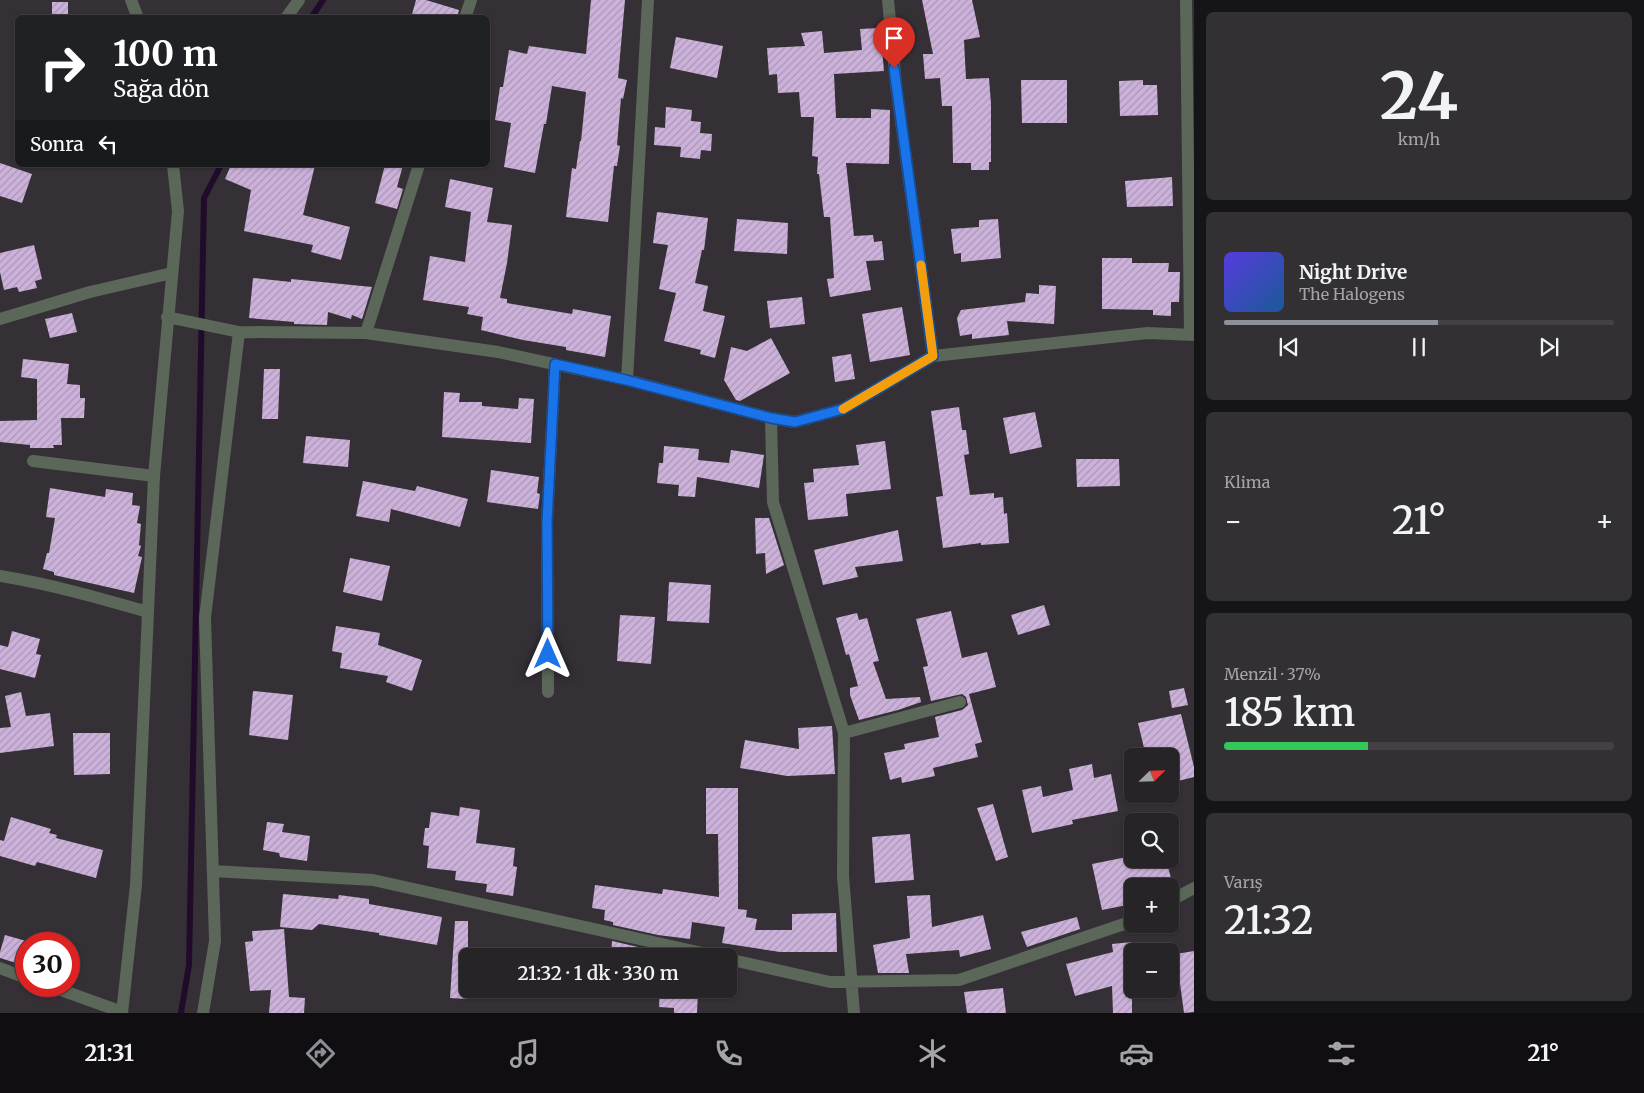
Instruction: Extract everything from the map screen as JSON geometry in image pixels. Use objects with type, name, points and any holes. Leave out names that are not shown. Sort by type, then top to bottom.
[{"type":"street","points":[[131,0],[137,15]]},
{"type":"street","points":[[288,15],[300,0]]},
{"type":"street","points":[[467,15],[471,0]]},
{"type":"street","points":[[626,380],[648,0]]},
{"type":"street","points":[[888,0],[896,84],[933,356]]},
{"type":"street","points":[[172,318],[239,332],[366,333],[498,352],[626,380],[771,418],[795,422],[843,409],[933,356],[1148,332],[1192,334],[1186,0]]},
{"type":"street","points":[[79,997],[122,1013],[136,885],[154,476],[172,318],[172,274],[178,211],[173,167]]},
{"type":"street","points":[[366,333],[418,167]]},
{"type":"street","points":[[0,319],[90,292],[172,274]]},
{"type":"street","points":[[203,1013],[215,941],[204,618],[239,332]]},
{"type":"street","points":[[548,692],[547,522],[555,364]]},
{"type":"street","points":[[771,418],[773,502],[844,733],[843,876],[854,1013]]},
{"type":"street","points":[[33,462],[154,476]]},
{"type":"street","points":[[0,576],[29,580],[148,612]]},
{"type":"street","points":[[844,733],[960,702]]},
{"type":"street","points":[[212,871],[373,880],[680,948]]},
{"type":"street","points":[[1179,896],[1194,888]]},
{"type":"street","points":[[737,961],[830,982],[959,980],[1124,924]]},
{"type":"street","points":[[0,968],[15,974]]},
{"type":"building","points":[[416,0],[426,0],[459,10],[458,15],[412,15]]},
{"type":"building","points":[[591,0],[625,0],[618,78],[627,80],[623,99],[621,98],[617,145],[620,146],[617,166],[614,166],[608,222],[566,217],[572,168],[576,169],[581,141],[586,92],[552,86],[535,173],[504,167],[511,123],[495,120],[500,87],[503,87],[509,50],[527,54],[529,46],[586,54]]},
{"type":"building","points":[[922,0],[972,0],[980,37],[964,40],[966,79],[989,78],[991,162],[989,162],[989,170],[971,170],[971,163],[953,163],[952,106],[942,106],[940,78],[925,79],[923,54],[933,54]]},
{"type":"building","points":[[52,2],[68,2],[68,15],[52,15]]},
{"type":"building","points":[[880,28],[884,71],[834,74],[836,118],[871,118],[871,109],[890,110],[889,164],[846,163],[854,236],[873,235],[874,242],[882,241],[884,260],[866,261],[871,290],[830,297],[827,279],[834,278],[830,217],[824,217],[819,174],[817,174],[818,157],[812,156],[814,117],[801,117],[799,92],[778,93],[777,74],[769,75],[767,48],[805,46],[801,33],[822,31],[824,53],[862,50],[860,29]]},
{"type":"building","points":[[676,37],[723,46],[717,78],[670,68]]},
{"type":"building","points":[[1021,80],[1067,80],[1067,123],[1022,123]]},
{"type":"building","points":[[1143,80],[1143,85],[1157,85],[1158,115],[1120,116],[1119,81]]},
{"type":"building","points":[[666,107],[692,110],[691,121],[701,122],[700,133],[712,134],[711,151],[701,150],[700,159],[680,157],[681,147],[654,145],[655,127],[665,128]]},
{"type":"building","points":[[0,163],[32,174],[22,203],[0,196]]},
{"type":"building","points":[[230,167],[315,167],[303,215],[350,227],[341,260],[311,252],[313,245],[244,231],[251,190],[225,179]]},
{"type":"building","points":[[384,167],[402,167],[397,187],[403,189],[397,209],[375,203]]},
{"type":"building","points":[[1172,177],[1173,206],[1127,207],[1125,181]]},
{"type":"building","points":[[450,179],[493,188],[487,222],[512,225],[500,298],[507,299],[507,303],[572,314],[573,309],[611,316],[605,357],[481,330],[483,317],[467,314],[469,307],[423,300],[430,256],[465,262],[471,212],[445,207]]},
{"type":"building","points":[[657,212],[708,218],[704,250],[702,250],[695,283],[708,286],[703,311],[725,316],[715,358],[700,354],[701,350],[664,341],[676,293],[659,289],[668,245],[653,243]]},
{"type":"building","points":[[737,219],[788,223],[787,254],[734,251]]},
{"type":"building","points":[[998,219],[1001,258],[961,262],[961,253],[954,254],[951,229],[979,227],[979,220]]},
{"type":"building","points":[[34,245],[42,279],[35,281],[37,288],[19,292],[17,287],[4,290],[0,272],[0,253]]},
{"type":"building","points":[[1102,258],[1132,258],[1132,263],[1169,263],[1168,272],[1180,272],[1179,302],[1171,302],[1171,316],[1153,315],[1153,310],[1102,309]]},
{"type":"building","points":[[253,278],[291,282],[291,279],[372,287],[362,319],[352,315],[351,319],[328,312],[327,325],[294,324],[294,322],[249,318]]},
{"type":"building","points":[[1039,285],[1056,286],[1054,324],[1007,321],[1009,335],[972,339],[972,334],[960,336],[957,318],[961,310],[1025,302],[1026,293],[1039,294]]},
{"type":"building","points":[[802,297],[805,324],[770,328],[767,301]]},
{"type":"building","points":[[902,307],[910,355],[870,362],[862,314]]},
{"type":"building","points":[[72,313],[77,332],[50,338],[45,319]]},
{"type":"building","points":[[771,338],[790,373],[740,401],[736,400],[724,380],[731,347],[747,351]]},
{"type":"building","points":[[851,354],[855,379],[835,382],[832,357]]},
{"type":"building","points":[[23,359],[69,364],[67,384],[80,385],[80,398],[85,398],[84,418],[61,418],[62,445],[53,445],[54,448],[30,448],[30,445],[0,442],[0,421],[37,420],[37,379],[21,377]]},
{"type":"building","points":[[264,369],[280,369],[278,419],[262,419]]},
{"type":"building","points":[[444,392],[460,393],[459,402],[482,402],[482,406],[518,409],[519,398],[534,399],[531,443],[442,437]]},
{"type":"building","points":[[959,407],[962,430],[966,430],[969,454],[964,455],[970,495],[994,493],[994,498],[1003,497],[1004,514],[1007,513],[1009,543],[981,545],[981,543],[943,548],[936,497],[943,496],[931,411]]},
{"type":"building","points":[[1035,412],[1042,447],[1010,454],[1003,418]]},
{"type":"building","points":[[306,436],[350,440],[348,467],[303,463]]},
{"type":"building","points":[[885,441],[891,489],[846,494],[848,516],[808,520],[804,483],[814,482],[813,469],[859,465],[856,445]]},
{"type":"building","points":[[664,446],[699,449],[698,460],[729,463],[731,450],[764,455],[759,488],[697,477],[695,497],[678,496],[679,485],[657,483],[659,463],[663,463]]},
{"type":"building","points":[[1076,459],[1119,459],[1120,486],[1077,487]]},
{"type":"building","points":[[491,470],[539,477],[537,493],[540,494],[538,509],[487,502]]},
{"type":"building","points":[[363,481],[415,491],[417,486],[468,499],[460,527],[391,509],[389,522],[356,516]]},
{"type":"building","points":[[50,488],[105,497],[106,489],[133,493],[132,505],[140,506],[137,523],[141,524],[139,545],[141,546],[138,556],[142,557],[134,593],[54,575],[54,572],[43,569],[47,553],[49,553],[55,518],[46,517]]},
{"type":"building","points":[[755,518],[769,518],[784,565],[766,574],[765,553],[756,554]]},
{"type":"building","points":[[898,530],[903,561],[855,567],[858,577],[823,585],[814,550]]},
{"type":"building","points":[[350,558],[390,566],[382,601],[343,592]]},
{"type":"building","points":[[669,582],[711,585],[709,623],[667,621]]},
{"type":"building","points":[[1044,605],[1050,625],[1018,635],[1011,615]]},
{"type":"building","points":[[951,611],[962,658],[987,652],[996,687],[969,694],[982,742],[975,744],[978,757],[933,768],[935,776],[902,783],[901,777],[890,780],[884,753],[905,749],[904,744],[939,737],[935,717],[962,710],[968,705],[966,697],[962,694],[931,701],[923,667],[928,666],[916,619]]},
{"type":"building","points":[[857,613],[859,620],[867,618],[879,661],[873,662],[886,699],[920,697],[921,702],[859,720],[850,695],[850,688],[858,686],[849,654],[846,655],[836,618]]},
{"type":"building","points":[[620,615],[655,617],[651,664],[617,661]]},
{"type":"building","points":[[336,626],[380,633],[378,645],[422,660],[412,691],[386,682],[388,676],[340,668],[342,653],[332,651]]},
{"type":"building","points":[[12,631],[40,639],[36,654],[41,655],[35,678],[0,669],[0,645],[8,647]]},
{"type":"building","points":[[1184,688],[1188,705],[1172,708],[1169,691]]},
{"type":"building","points":[[253,691],[293,695],[288,740],[249,735]]},
{"type":"building","points":[[21,692],[26,716],[50,713],[54,746],[0,753],[0,728],[11,727],[5,696]]},
{"type":"building","points":[[1181,714],[1194,767],[1194,777],[1179,781],[1179,748],[1144,748],[1138,723]]},
{"type":"building","points":[[832,726],[835,774],[787,776],[740,768],[745,740],[799,749],[798,728]]},
{"type":"building","points":[[73,733],[110,733],[110,774],[74,775]]},
{"type":"building","points":[[1092,764],[1094,778],[1111,774],[1118,811],[1072,820],[1073,824],[1032,833],[1022,790],[1041,786],[1043,797],[1073,790],[1069,769]]},
{"type":"building","points":[[706,788],[738,788],[738,909],[747,910],[746,917],[757,919],[755,930],[792,930],[792,914],[836,913],[837,952],[780,952],[722,943],[725,927],[692,922],[690,939],[658,935],[613,925],[613,922],[604,920],[605,910],[592,908],[595,885],[662,894],[663,889],[719,897],[718,834],[706,834]]},
{"type":"building","points":[[993,804],[1008,857],[996,861],[977,808]]},
{"type":"building","points":[[460,807],[480,810],[476,843],[515,848],[513,866],[517,867],[513,896],[486,892],[487,884],[455,880],[456,871],[427,868],[429,846],[423,845],[425,828],[429,828],[431,812],[459,816]]},
{"type":"building","points":[[11,817],[51,829],[49,833],[57,835],[56,838],[103,850],[96,878],[37,862],[35,866],[0,856],[0,840],[4,841]]},
{"type":"building","points":[[267,822],[284,824],[282,832],[310,836],[307,861],[280,857],[279,853],[263,850]]},
{"type":"building","points":[[910,834],[914,880],[875,883],[872,837]]},
{"type":"building","points":[[1124,858],[1124,868],[1168,868],[1171,878],[1124,878],[1124,906],[1102,910],[1092,864]]},
{"type":"building","points":[[283,894],[338,899],[339,895],[369,899],[369,904],[442,917],[437,945],[379,935],[379,933],[319,924],[312,930],[280,927]]},
{"type":"building","points":[[930,895],[932,927],[983,915],[991,949],[960,957],[959,950],[906,954],[909,973],[878,973],[873,945],[910,938],[907,896]]},
{"type":"building","points":[[1077,917],[1080,929],[1027,947],[1021,932]]},
{"type":"building","points":[[455,921],[468,921],[468,948],[459,948],[459,998],[468,999],[450,998]]},
{"type":"building","points":[[284,929],[289,997],[305,998],[304,1013],[269,1013],[271,990],[250,991],[245,942],[253,941],[252,931]]},
{"type":"building","points":[[5,935],[15,938],[15,963],[0,958]]},
{"type":"building","points":[[612,941],[642,948],[612,948]]},
{"type":"building","points":[[1132,942],[1124,943],[1124,998],[1132,998],[1132,1013],[1113,1013],[1112,986],[1075,996],[1066,964],[1113,952],[1112,944]]},
{"type":"building","points":[[1194,951],[1194,1012],[1184,1013],[1179,976],[1179,954]]},
{"type":"building","points":[[1003,988],[1006,1013],[967,1013],[964,992]]},
{"type":"building","points":[[660,998],[698,998],[697,1013],[674,1013],[674,1008],[659,1007]]},
{"type":"waterway","points":[[313,15],[323,0]]},
{"type":"waterway","points":[[181,1013],[189,965],[204,198],[220,167]]},
{"type":"slow traffic","points":[[843,409],[933,356],[921,265]]},
{"type":"route","points":[[548,654],[547,522],[555,364],[626,380],[771,418],[795,422],[843,409],[933,356],[894,68]]}]
